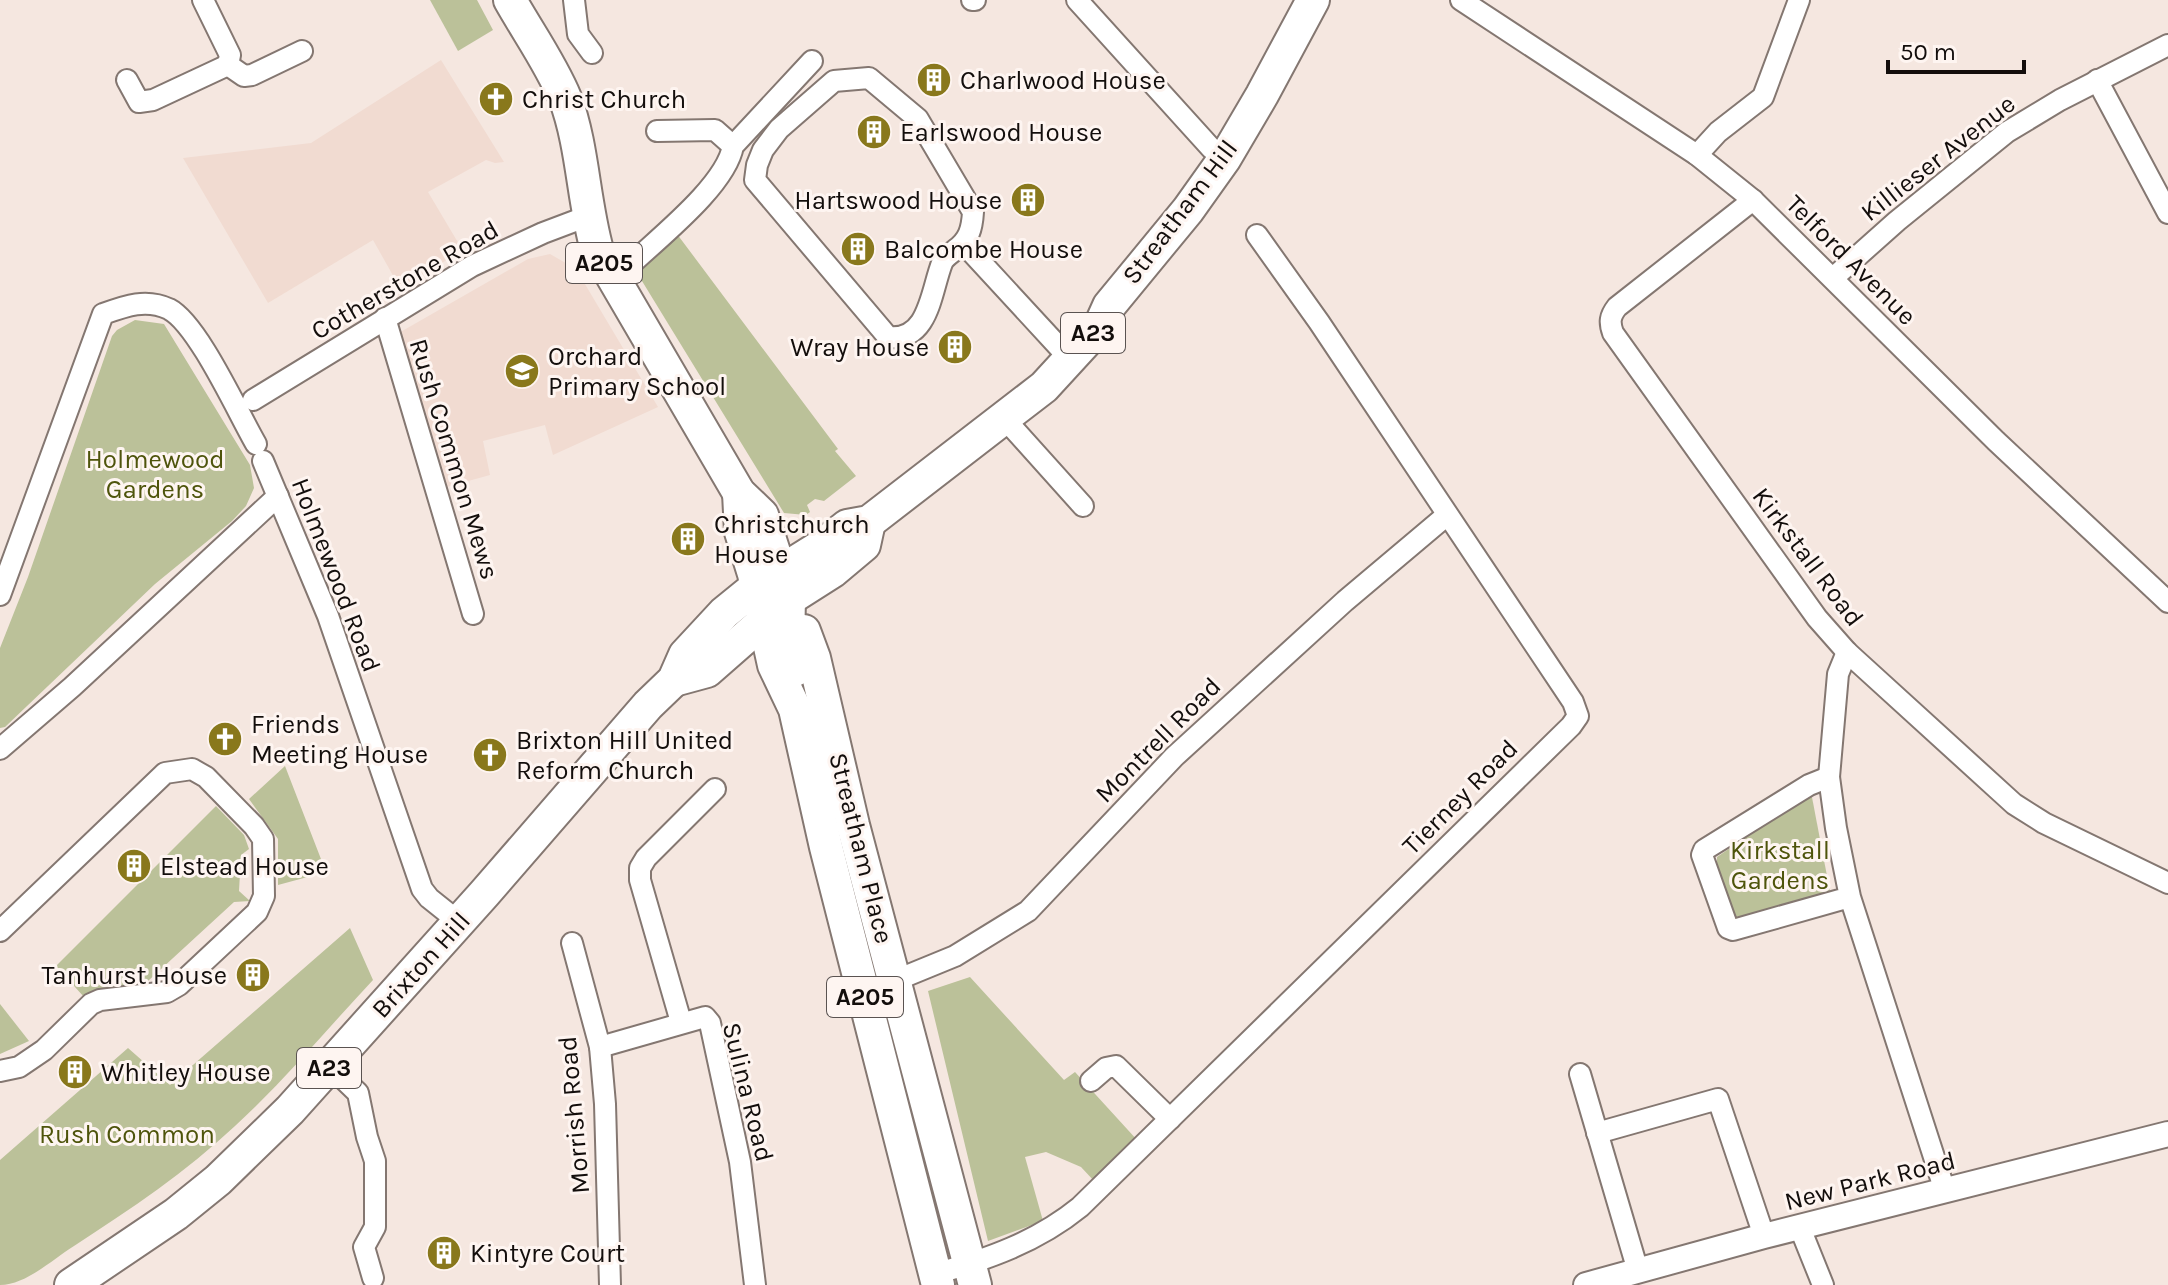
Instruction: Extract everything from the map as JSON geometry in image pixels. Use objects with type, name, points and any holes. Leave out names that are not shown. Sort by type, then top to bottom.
[{"type":"highway","name":"A205","points":[[510,0],[565,100],[597,250],[739,493],[741,532],[775,586]]},
{"type":"highway","name":"Streatham Hill","points":[[775,586],[833,571],[864,545],[869,522],[1044,387],[1070,359],[1100,326],[1109,306],[1188,210],[1225,158],[1313,0]]},
{"type":"highway","name":"Brixton Hill","points":[[674,680],[707,671],[764,621],[775,586]]},
{"type":"highway","name":"Brixton Hill","points":[[71,1285],[176,1214],[218,1180],[331,1067],[648,705],[674,680],[685,655],[700,637],[775,586]]},
{"type":"highway","points":[[775,586],[795,670],[795,709]]},
{"type":"highway","name":"Streatham Place","points":[[775,586],[814,658],[853,825],[972,1275]]},
{"type":"highway","name":"Streatham Place","points":[[764,621],[777,674],[795,709],[826,847],[937,1280]]},
{"type":"street","points":[[203,0],[230,55],[228,65]]},
{"type":"street","points":[[574,0],[570,26],[592,53]]},
{"type":"street","points":[[1077,0],[1211,148],[1225,158]]},
{"type":"street","name":"Telford Avenue","points":[[1461,0],[1697,155],[1753,200],[1996,441],[2168,602]]},
{"type":"street","points":[[1697,155],[1718,132],[1763,97],[1799,0]]},
{"type":"street","name":"Killieser Avenue","points":[[1833,278],[1994,141],[2097,80],[2168,45]]},
{"type":"street","points":[[228,65],[241,74],[252,75],[302,51]]},
{"type":"street","points":[[612,277],[627,268],[720,179],[731,159],[733,146],[812,61]]},
{"type":"street","points":[[127,80],[139,102],[153,100],[228,65]]},
{"type":"street","points":[[869,78],[918,119],[973,212],[971,230],[964,244],[943,260],[933,300],[923,320],[913,331],[899,338],[888,337],[755,180],[763,150],[779,129],[834,81],[869,78]]},
{"type":"street","points":[[2097,80],[2168,213]]},
{"type":"street","points":[[657,131],[715,130],[733,146]]},
{"type":"street","name":"Kirkstall Road","points":[[1753,200],[1617,307],[1611,315],[1610,324],[1620,345],[1817,618],[1847,652],[2014,804],[2044,823],[2168,883]]},
{"type":"street","name":"Cotherstone Road","points":[[253,400],[472,266],[588,216]]},
{"type":"street","name":"Tierney Road","points":[[937,1280],[972,1275],[1057,1225],[1090,1197],[1578,716],[1573,702],[1319,322],[1257,235]]},
{"type":"street","points":[[964,244],[1070,359]]},
{"type":"street","name":"Holmewood Road","points":[[6,560],[103,314],[131,303],[168,309],[188,327],[259,452],[328,616],[422,889],[459,922]]},
{"type":"street","name":"Rush Common Mews","points":[[385,318],[473,614]]},
{"type":"street","points":[[1004,418],[1083,506]]},
{"type":"street","points":[[0,749],[72,687],[278,496]]},
{"type":"street","name":"Montrell Road","points":[[894,981],[955,956],[1028,911],[1174,757],[1345,601],[1447,515]]},
{"type":"street","points":[[0,595],[6,560]]},
{"type":"street","points":[[1847,652],[1838,674],[1829,777],[1836,828],[1850,897],[1945,1191]]},
{"type":"street","points":[[0,931],[165,773],[192,769],[206,777],[263,839],[264,896],[257,912],[179,985],[167,992],[100,1000],[91,1004],[44,1050],[19,1067],[0,1071]]},
{"type":"street","points":[[1829,777],[1809,785],[1704,850],[1702,855],[1728,928],[1733,930],[1850,897]]},
{"type":"street","points":[[681,1022],[640,880],[640,868],[646,858],[715,789]]},
{"type":"street","name":"Morrish Road","points":[[572,943],[600,1047],[605,1104],[610,1285]]},
{"type":"street","name":"Sulina Road","points":[[600,1047],[681,1022],[705,1017],[710,1023],[740,1162],[755,1285]]},
{"type":"street","points":[[1091,1081],[1106,1068],[1116,1066],[1170,1119]]},
{"type":"street","points":[[331,1067],[358,1093],[375,1161],[375,1227],[364,1247],[373,1278]]},
{"type":"street","points":[[1580,1074],[1638,1271]]},
{"type":"street","points":[[1597,1133],[1718,1099],[1764,1236]]},
{"type":"street","name":"New Park Road","points":[[1586,1285],[1764,1236],[2168,1134]]},
{"type":"street","points":[[1800,1228],[1823,1285]]},
{"type":"shaded area","points":[[441,60],[504,162],[486,160],[428,192],[472,266],[460,252],[402,287],[404,295],[373,240],[268,303],[183,158],[311,143]]},
{"type":"shaded area","name":"Orchard Primary School","points":[[550,254],[576,269],[658,407],[553,455],[545,425],[483,441],[490,475],[443,488],[397,334],[528,259]]},
{"type":"green space","points":[[430,0],[477,0],[493,30],[458,51]]},
{"type":"green space","points":[[677,234],[856,476],[824,501],[815,499],[807,505],[810,512],[806,515],[784,513],[634,268]]},
{"type":"green space","name":"Holmewood Gardens","points":[[135,320],[164,324],[250,465],[254,488],[246,506],[232,521],[155,584],[5,727],[0,728],[0,648],[112,336]]},
{"type":"green space","points":[[285,766],[326,872],[278,885],[278,839],[249,799]]},
{"type":"green space","name":"Kirkstall Gardens","points":[[1811,792],[1831,897],[1736,917],[1717,867],[1717,857]]},
{"type":"green space","points":[[216,806],[244,835],[249,849],[241,855],[239,891],[250,901],[234,902],[148,981],[84,997],[56,966]]},
{"type":"green space","name":"Rush Common","points":[[350,928],[373,980],[271,1091],[216,1143],[158,1189],[39,1270],[20,1281],[0,1285],[0,1160],[128,1048],[170,1085]]},
{"type":"green space","points":[[970,977],[1064,1080],[1075,1072],[1138,1141],[1095,1182],[1081,1167],[1046,1152],[1025,1157],[1043,1221],[988,1241],[928,991]]},
{"type":"green space","points":[[0,1004],[29,1041],[0,1054]]},
{"type":"place","name":"Charlwood House","points":[[934,80]]},
{"type":"place","name":"Christ Church","points":[[496,99]]},
{"type":"place","name":"Earlswood House","points":[[874,132]]},
{"type":"place","name":"Hartswood House","points":[[1028,200]]},
{"type":"place","name":"Balcombe House","points":[[858,249]]},
{"type":"place","name":"Wray House","points":[[955,347]]},
{"type":"place","name":"Orchard Primary School","points":[[522,371]]},
{"type":"place","name":"Christchurch House","points":[[688,539]]},
{"type":"place","name":"Friends Meeting House","points":[[225,739]]},
{"type":"place","name":"Brixton Hill United Reform Church","points":[[490,755]]},
{"type":"place","name":"Elstead House","points":[[134,866]]},
{"type":"place","name":"Tanhurst House","points":[[253,975]]},
{"type":"place","name":"Whitley House","points":[[75,1072]]},
{"type":"place","name":"Kintyre Court","points":[[444,1253]]}]
